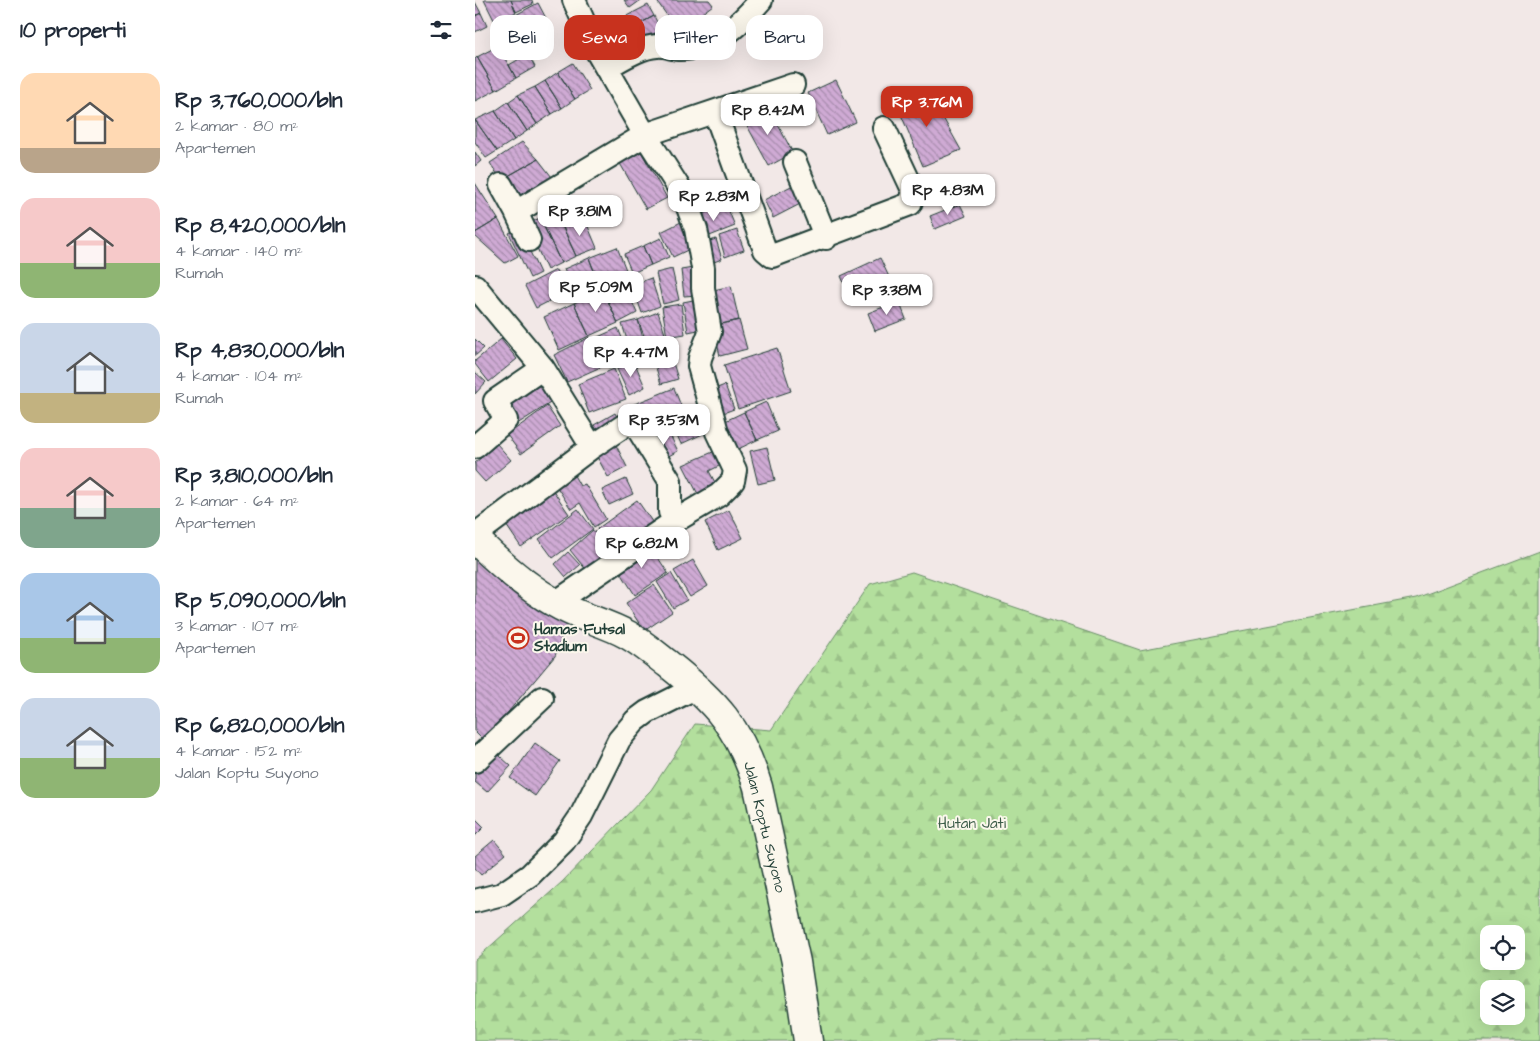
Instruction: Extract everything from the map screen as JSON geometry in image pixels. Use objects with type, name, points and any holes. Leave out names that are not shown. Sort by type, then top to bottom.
[{"type":"main road","name":"Jalan Koptu Suyono","points":[[475,537],[517,577],[555,603],[628,635],[697,687],[722,713],[738,735],[759,787],[796,962],[808,1041]]},
{"type":"street","points":[[555,603],[675,521],[719,495],[733,481],[735,470],[717,432],[699,366],[700,358],[710,332],[701,253],[696,229],[683,194],[645,135],[596,50],[574,0]]},
{"type":"street","points":[[607,67],[632,54],[658,46],[680,49],[713,43],[741,21],[761,0]]},
{"type":"street","points":[[516,212],[645,135],[793,85]]},
{"type":"street","points":[[715,112],[765,250],[768,254],[777,256],[905,208],[912,201],[914,192],[884,128]]},
{"type":"street","points":[[795,162],[826,238]]},
{"type":"street","points":[[501,184],[529,240]]},
{"type":"street","points":[[475,286],[543,368],[593,447]]},
{"type":"street","points":[[475,447],[505,420],[495,401],[543,368]]},
{"type":"street","points":[[475,537],[593,447],[632,421],[670,481],[670,512],[675,521]]},
{"type":"street","points":[[475,901],[502,894],[529,875],[565,841],[581,816],[619,740],[635,721],[647,712],[697,687]]},
{"type":"street","points":[[475,761],[542,698]]},
{"type":"green space","name":"Hutan Jati","points":[[1540,551],[1540,1041],[475,1041],[475,960],[562,882],[651,790],[695,724],[771,730],[870,584],[912,572],[1140,650],[1416,598]]},
{"type":"building","points":[[484,0],[511,0],[516,12],[510,15],[492,15]]},
{"type":"building","points":[[511,0],[532,0],[533,4],[516,12]]},
{"type":"building","points":[[624,0],[641,0],[630,8]]},
{"type":"building","points":[[656,0],[709,0],[713,5],[700,15],[667,15]]},
{"type":"building","points":[[475,2],[481,13],[475,16]]},
{"type":"building","points":[[538,3],[544,15],[516,15]]},
{"type":"building","points":[[648,5],[654,16],[645,21],[645,15],[628,15]]},
{"type":"building","points":[[481,13],[487,26],[475,32],[475,16]]},
{"type":"building","points":[[654,16],[655,18],[655,33],[645,38],[645,21]]},
{"type":"building","points":[[490,50],[490,60],[506,60],[516,78],[496,90],[477,57]]},
{"type":"building","points":[[477,57],[496,90],[475,101],[475,59]]},
{"type":"building","points":[[518,60],[531,60],[535,67],[516,78],[509,65]]},
{"type":"building","points":[[573,63],[590,90],[575,99],[558,72]]},
{"type":"building","points":[[558,72],[575,99],[562,108],[545,81]]},
{"type":"building","points":[[836,80],[856,122],[827,135],[808,93]]},
{"type":"building","points":[[545,81],[562,108],[552,114],[535,87]]},
{"type":"building","points":[[535,87],[552,114],[537,124],[518,95]]},
{"type":"building","points":[[928,91],[961,150],[923,166],[896,103]]},
{"type":"building","points":[[518,95],[537,124],[527,131],[508,102]]},
{"type":"building","points":[[508,102],[527,131],[514,140],[495,111]]},
{"type":"building","points":[[768,106],[793,153],[769,166],[744,120]]},
{"type":"building","points":[[495,111],[514,140],[497,151],[475,120]]},
{"type":"building","points":[[475,120],[497,151],[486,158],[475,142]]},
{"type":"building","points":[[522,142],[538,159],[501,180],[490,163]]},
{"type":"building","points":[[639,148],[667,198],[646,209],[618,160]]},
{"type":"building","points":[[475,152],[481,161],[475,166]]},
{"type":"building","points":[[538,159],[555,181],[518,202],[501,180]]},
{"type":"building","points":[[475,183],[498,219],[475,233]]},
{"type":"building","points":[[797,183],[806,201],[773,218],[764,200]]},
{"type":"building","points":[[726,204],[735,226],[702,239],[693,218]]},
{"type":"building","points":[[960,204],[966,216],[935,229],[930,216]]},
{"type":"building","points":[[555,211],[576,256],[561,263],[540,218]]},
{"type":"building","points":[[584,217],[597,248],[576,256],[563,227]]},
{"type":"building","points":[[540,218],[561,263],[547,270],[526,224]]},
{"type":"building","points":[[498,219],[518,256],[505,263],[475,236],[475,233]]},
{"type":"building","points":[[681,222],[694,247],[673,257],[661,232]]},
{"type":"building","points":[[519,228],[540,273],[530,278],[509,233]]},
{"type":"building","points":[[737,230],[744,250],[725,257],[719,236]]},
{"type":"building","points":[[661,238],[669,257],[651,265],[643,246]]},
{"type":"building","points":[[716,239],[722,259],[711,263],[704,243]]},
{"type":"building","points":[[643,246],[651,265],[632,273],[624,254]]},
{"type":"building","points":[[617,247],[628,275],[600,286],[589,258]]},
{"type":"building","points":[[589,258],[600,286],[574,296],[564,269]]},
{"type":"building","points":[[880,258],[889,277],[849,295],[841,276]]},
{"type":"building","points":[[693,268],[697,295],[684,296],[681,270]]},
{"type":"building","points":[[672,269],[679,300],[663,304],[656,273]]},
{"type":"building","points":[[556,270],[567,292],[536,308],[525,286]]},
{"type":"building","points":[[651,278],[660,306],[642,313],[632,285]]},
{"type":"building","points":[[623,281],[637,313],[618,323],[603,290]]},
{"type":"building","points":[[731,286],[739,320],[713,326],[705,292]]},
{"type":"building","points":[[603,290],[618,323],[589,336],[574,303]]},
{"type":"building","points":[[698,299],[703,329],[688,332],[683,302]]},
{"type":"building","points":[[899,301],[906,319],[875,331],[868,313]]},
{"type":"building","points":[[574,303],[589,336],[559,350],[544,317]]},
{"type":"building","points":[[681,304],[685,334],[667,337],[662,307]]},
{"type":"building","points":[[658,312],[665,334],[646,341],[638,320]]},
{"type":"building","points":[[638,320],[644,342],[629,346],[622,324]]},
{"type":"building","points":[[739,320],[747,349],[720,356],[713,326]]},
{"type":"building","points":[[618,328],[624,343],[605,352],[598,337]]},
{"type":"building","points":[[590,337],[603,366],[567,382],[554,355]]},
{"type":"building","points":[[475,339],[484,348],[475,356]]},
{"type":"building","points":[[501,339],[517,359],[489,382],[475,364],[475,361]]},
{"type":"building","points":[[621,348],[627,361],[609,368],[603,356]]},
{"type":"building","points":[[777,348],[791,391],[738,409],[724,365]]},
{"type":"building","points":[[669,350],[678,379],[661,384],[652,355]]},
{"type":"building","points":[[634,361],[645,387],[629,395],[617,369]]},
{"type":"building","points":[[614,369],[626,399],[589,413],[578,384]]},
{"type":"building","points":[[475,372],[486,382],[475,394]]},
{"type":"building","points":[[539,375],[555,400],[514,426],[499,401]]},
{"type":"building","points":[[725,385],[734,409],[718,415],[709,391]]},
{"type":"building","points":[[674,388],[683,411],[640,427],[632,405]]},
{"type":"building","points":[[766,402],[778,431],[757,440],[744,412]]},
{"type":"building","points":[[547,406],[560,426],[521,454],[507,435]]},
{"type":"building","points":[[697,412],[707,432],[681,444],[672,424]]},
{"type":"building","points":[[744,412],[757,440],[732,452],[719,424]]},
{"type":"building","points":[[615,413],[621,424],[600,436],[594,425]]},
{"type":"building","points":[[668,431],[678,451],[661,460],[650,441]]},
{"type":"building","points":[[497,444],[511,460],[485,482],[475,471],[475,463]]},
{"type":"building","points":[[616,445],[627,467],[608,477],[596,455]]},
{"type":"building","points":[[767,447],[775,480],[758,484],[750,451]]},
{"type":"building","points":[[715,451],[721,465],[709,471],[719,490],[701,500],[683,465]]},
{"type":"building","points":[[571,470],[580,486],[585,484],[606,519],[594,527],[580,503],[571,509],[553,481]]},
{"type":"building","points":[[626,479],[633,494],[609,505],[602,490]]},
{"type":"building","points":[[550,486],[569,514],[521,547],[502,519]]},
{"type":"building","points":[[637,500],[653,523],[613,551],[597,529]]},
{"type":"building","points":[[578,509],[593,529],[553,558],[539,539]]},
{"type":"building","points":[[729,510],[743,538],[718,550],[705,522]]},
{"type":"building","points":[[593,530],[615,557],[591,576],[570,550]]},
{"type":"building","points":[[649,544],[668,573],[635,595],[616,565]]},
{"type":"building","points":[[568,552],[580,565],[566,577],[555,564]]},
{"type":"building","name":"Hamas Futsal Stadium","points":[[475,554],[568,620],[555,656],[484,741],[475,732]]},
{"type":"building","points":[[693,560],[708,586],[690,597],[674,571]]},
{"type":"building","points":[[671,573],[687,600],[673,608],[657,582]]},
{"type":"building","points":[[654,585],[672,612],[644,631],[626,603]]},
{"type":"building","points":[[535,743],[560,761],[535,796],[510,778]]},
{"type":"building","points":[[492,749],[511,766],[487,792],[475,782],[475,767]]},
{"type":"building","points":[[475,818],[484,827],[475,836]]},
{"type":"building","points":[[494,840],[506,854],[481,875],[475,868],[475,856]]},
{"type":"place","name":"Hamas Futsal Stadium","points":[[518,638]]}]
